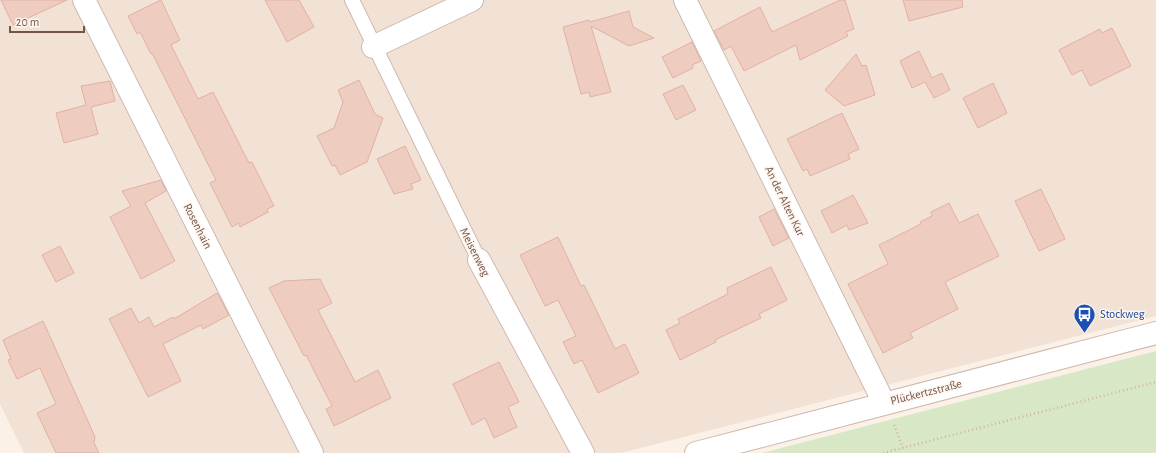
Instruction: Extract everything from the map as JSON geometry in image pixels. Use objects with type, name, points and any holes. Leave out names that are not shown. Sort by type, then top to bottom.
[{"type":"street","name":"Rosenhain","points":[[84,0],[312,453]]},
{"type":"street","points":[[373,47],[472,0]]},
{"type":"street","name":"An der Alten Kur","points":[[685,0],[884,403]]},
{"type":"street","name":"Meisenweg","points":[[479,260],[583,453]]},
{"type":"street","name":"Plückertzstraße","points":[[696,453],[1156,333]]},
{"type":"lane","name":"Meisenweg","points":[[352,0],[373,47],[479,260]]},
{"type":"path","points":[[882,453],[1156,382]]},
{"type":"shaded area","points":[[0,0],[1156,0],[1156,316],[621,453],[24,453],[0,404]]},
{"type":"green space","points":[[1156,351],[1156,453],[762,453]]},
{"type":"building","points":[[1,0],[67,0],[13,25]]},
{"type":"building","points":[[161,0],[180,40],[171,45],[198,99],[213,92],[249,163],[252,162],[274,206],[267,209],[268,212],[240,227],[239,223],[232,227],[210,183],[216,180],[152,53],[151,54],[140,32],[137,34],[128,16]]},
{"type":"building","points":[[265,0],[299,0],[314,27],[287,42]]},
{"type":"building","points":[[840,0],[845,0],[854,29],[846,32],[848,36],[800,60],[796,45],[744,71],[731,46],[724,50],[714,31],[760,7],[772,32]]},
{"type":"building","points":[[903,0],[962,0],[963,7],[909,21]]},
{"type":"building","points":[[629,11],[633,27],[654,38],[629,46],[591,26],[611,92],[590,97],[589,92],[581,94],[563,27],[589,20],[590,22]]},
{"type":"building","points":[[1112,28],[1131,66],[1090,86],[1082,70],[1072,75],[1059,50],[1100,29],[1102,33]]},
{"type":"building","points":[[692,42],[701,61],[692,65],[693,68],[673,78],[662,57]]},
{"type":"building","points":[[919,51],[932,78],[942,73],[950,90],[934,98],[925,82],[912,88],[900,61]]},
{"type":"building","points":[[856,54],[862,66],[866,65],[875,95],[844,106],[825,90]]},
{"type":"building","points":[[359,80],[375,114],[383,118],[367,162],[340,175],[335,165],[332,166],[317,136],[334,128],[343,102],[338,90]]},
{"type":"building","points":[[110,81],[115,101],[91,107],[98,134],[64,143],[56,113],[86,105],[81,86]]},
{"type":"building","points":[[993,83],[1007,113],[978,128],[963,98]]},
{"type":"building","points":[[683,85],[696,110],[676,120],[663,94]]},
{"type":"building","points":[[842,113],[859,149],[848,154],[850,159],[810,176],[807,169],[803,171],[787,139]]},
{"type":"building","points":[[405,146],[421,180],[411,184],[413,189],[394,194],[377,159]]},
{"type":"building","points":[[161,180],[166,191],[145,203],[175,261],[141,279],[110,217],[131,206],[122,191]]},
{"type":"building","points":[[1041,189],[1065,239],[1039,251],[1015,201]]},
{"type":"building","points":[[853,195],[868,223],[849,230],[847,225],[832,233],[821,211]]},
{"type":"building","points":[[949,203],[959,223],[978,214],[999,256],[945,282],[958,309],[910,333],[913,338],[883,353],[848,284],[888,264],[879,245],[921,224],[920,222],[932,216],[931,212]]},
{"type":"building","points":[[774,209],[789,238],[773,246],[759,217]]},
{"type":"building","points":[[558,237],[581,286],[584,285],[615,349],[625,344],[639,373],[598,393],[582,360],[574,364],[563,342],[576,336],[558,300],[545,306],[520,255]]},
{"type":"building","points":[[60,246],[74,273],[56,282],[42,255]]},
{"type":"building","points":[[771,267],[787,300],[759,314],[761,318],[715,340],[716,342],[680,360],[666,330],[680,323],[678,319],[728,294],[727,288]]},
{"type":"building","points":[[320,279],[332,303],[318,310],[355,382],[378,370],[391,398],[334,426],[326,409],[332,406],[269,288],[284,281]]},
{"type":"building","points":[[217,293],[229,315],[203,329],[201,325],[163,344],[181,381],[148,397],[109,319],[131,308],[139,323],[149,317],[154,327],[173,317],[174,319]]},
{"type":"building","points":[[43,321],[95,437],[94,443],[99,453],[56,453],[37,413],[56,404],[40,368],[17,379],[8,360],[11,359],[3,340]]},
{"type":"building","points":[[499,362],[519,402],[508,407],[517,427],[494,438],[485,418],[472,425],[453,384]]},
{"type":"place","name":"Stockweg","points":[[1084,334]]}]
